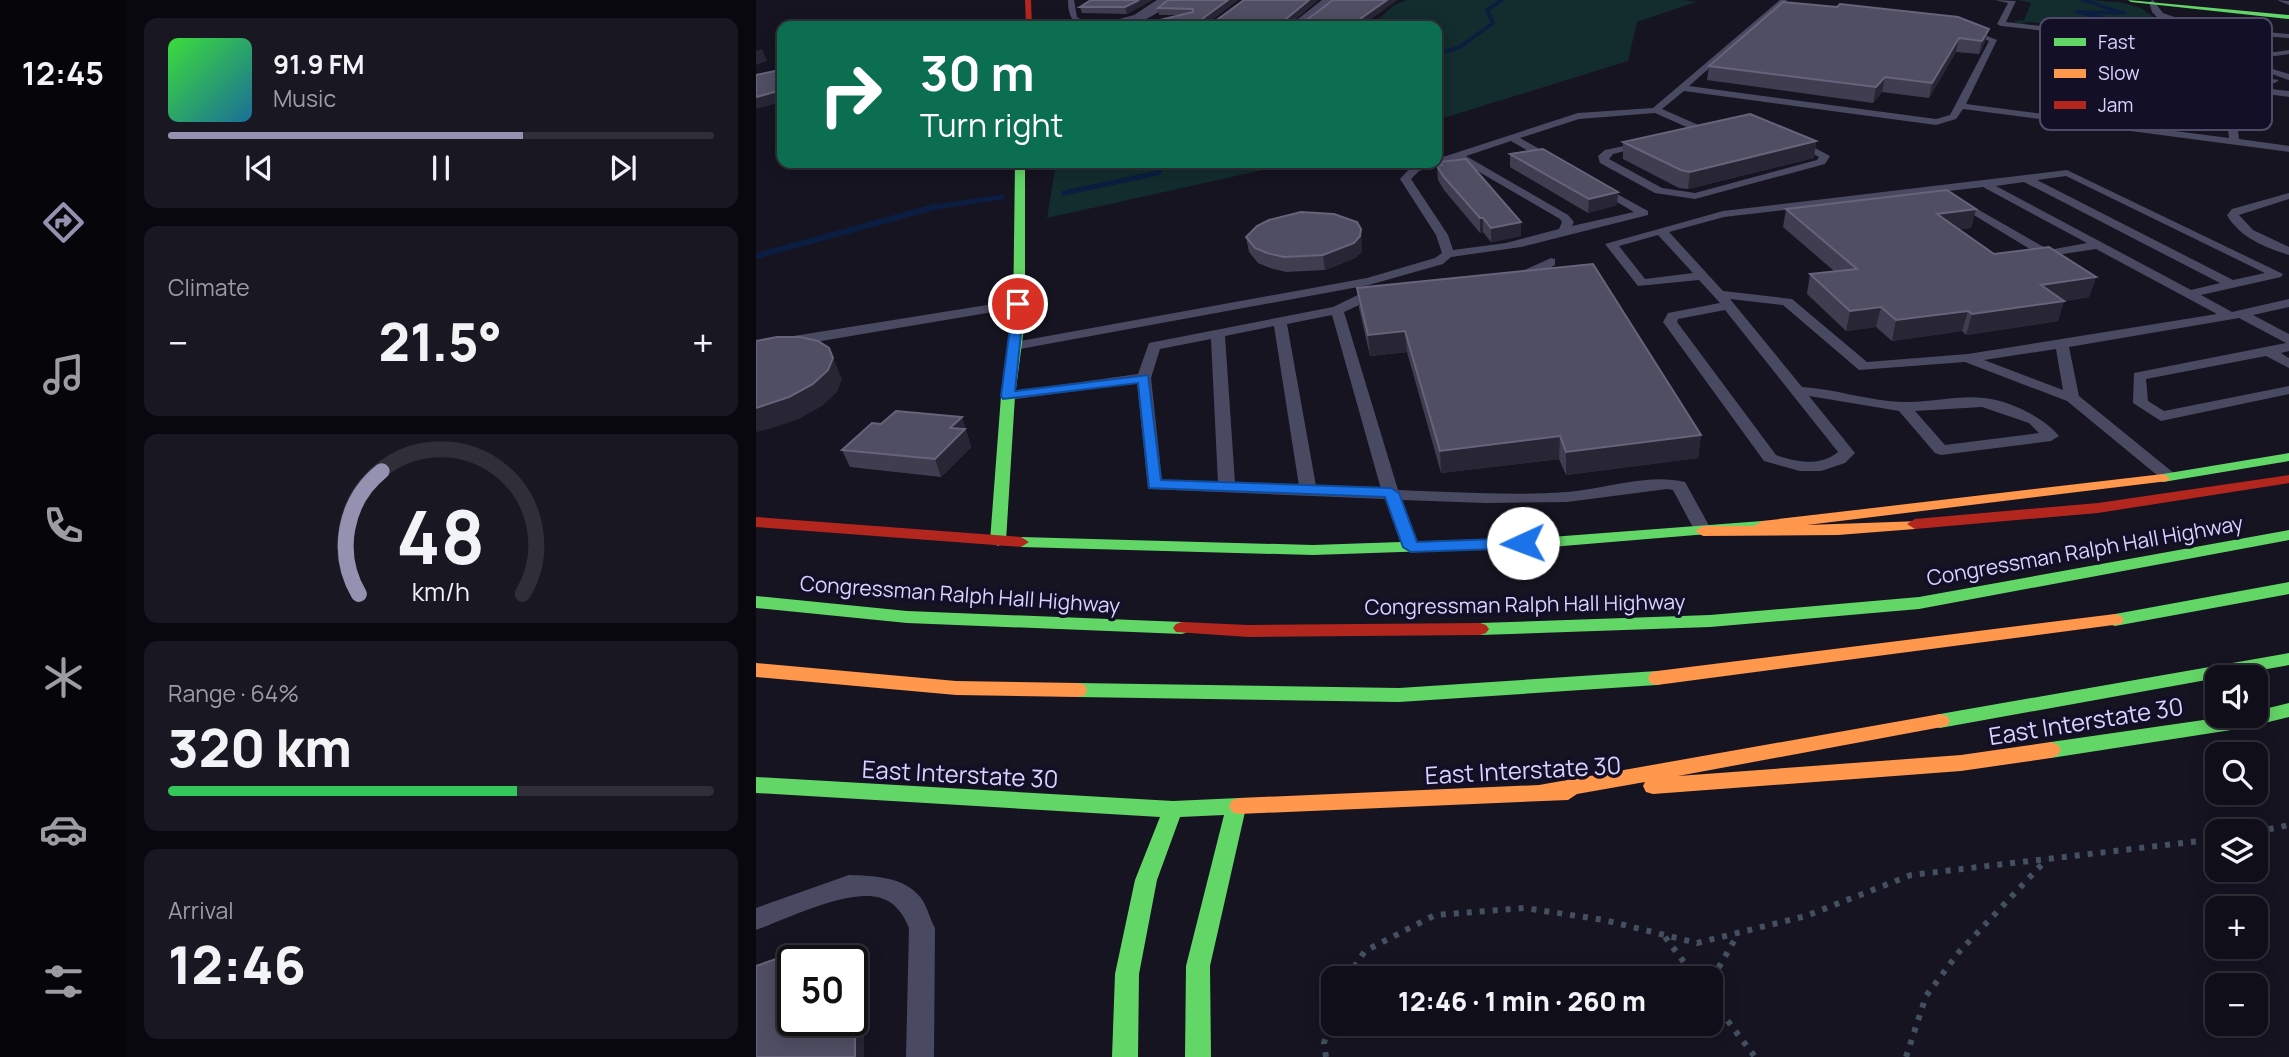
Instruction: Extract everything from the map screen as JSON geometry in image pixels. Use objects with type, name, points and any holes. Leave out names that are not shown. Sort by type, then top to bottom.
[{"type":"main road","points":[[2131,0],[2183,3],[2289,17]]},
{"type":"main road","points":[[1029,21],[1030,1]]},
{"type":"main road","points":[[998,541],[1008,396],[1018,304],[1020,168]]},
{"type":"main road","points":[[756,523],[998,541],[1300,550],[1551,542],[1779,525],[2169,477],[2289,457]]},
{"type":"main road","points":[[1703,531],[1838,530],[1992,517],[2110,506],[2289,479]]},
{"type":"main road","name":"Congressman Ralph Hall Highway","points":[[756,602],[907,617],[1248,631],[1439,630],[1710,621],[1919,603],[2289,535]]},
{"type":"main road","points":[[756,670],[956,688],[1399,695],[1683,675],[2089,625],[2289,588]]},
{"type":"main road","points":[[1540,793],[2289,659]]},
{"type":"main road","name":"East Interstate 30","points":[[756,785],[1173,809],[1236,808],[1540,793],[1961,764],[2244,721],[2289,710]]},
{"type":"main road","points":[[1198,1057],[1198,967],[1236,808]]},
{"type":"main road","points":[[1125,1057],[1127,974],[1146,880],[1173,809]]},
{"type":"street","points":[[1128,21],[1139,18],[1166,0]]},
{"type":"street","points":[[1303,21],[1331,0]]},
{"type":"lane","points":[[1071,0],[1072,17],[1075,21]]},
{"type":"lane","points":[[1682,88],[1936,122],[1953,117],[1960,106],[2012,1],[1998,0]]},
{"type":"lane","points":[[2281,0],[2289,3]]},
{"type":"lane","points":[[2153,2],[2156,12],[2169,18]]},
{"type":"lane","points":[[1442,160],[1578,116],[1656,110],[1783,5]]},
{"type":"lane","points":[[2001,24],[2040,28]]},
{"type":"lane","points":[[1956,26],[1993,40]]},
{"type":"lane","points":[[2289,61],[2279,63],[2289,66]]},
{"type":"lane","points":[[2272,72],[2289,79]]},
{"type":"lane","points":[[1960,106],[2040,117]]},
{"type":"lane","points":[[1656,110],[1700,129]]},
{"type":"lane","points":[[1679,135],[1712,127]]},
{"type":"lane","points":[[2143,130],[2289,149]]},
{"type":"lane","points":[[2234,142],[2235,130]]},
{"type":"lane","points":[[1512,138],[1560,165]]},
{"type":"lane","points":[[1656,140],[1602,156],[1604,161],[1659,191],[1695,196],[1821,162],[1825,156],[1788,138]]},
{"type":"lane","points":[[1458,155],[1564,217],[1568,222],[1563,231]]},
{"type":"lane","points":[[1418,168],[1405,179],[1442,235],[1448,254]]},
{"type":"lane","points":[[1701,276],[1642,283],[1611,244],[1723,214],[2067,173],[2277,274],[2189,294]]},
{"type":"lane","points":[[1015,346],[1369,281],[1418,269],[1439,261],[1448,254],[1490,251],[1644,213],[1584,179]]},
{"type":"lane","points":[[2026,179],[2231,284]]},
{"type":"lane","points":[[1985,184],[2189,294],[2289,340]]},
{"type":"lane","points":[[1936,190],[2047,254],[2098,245]]},
{"type":"lane","points":[[2286,198],[2236,211],[2233,215],[2242,227],[2289,251]]},
{"type":"lane","points":[[1661,231],[1723,300],[1847,453],[1840,460],[1822,465],[1794,467],[1770,458],[1670,322],[1673,316],[1723,300],[1787,302],[1864,367],[1966,358],[2062,344],[2236,315],[2289,303]]},
{"type":"lane","points":[[1499,279],[1525,276],[1551,262]]},
{"type":"lane","points":[[1395,292],[1369,295],[1337,310],[1154,346],[1144,378],[1154,485],[1486,498],[1567,496],[1667,484],[1679,486],[1703,531]]},
{"type":"lane","points":[[756,348],[1018,304]]},
{"type":"lane","points":[[1337,310],[1391,493],[1411,547]]},
{"type":"lane","points":[[1280,321],[1308,490]]},
{"type":"lane","points":[[1218,333],[1227,487]]},
{"type":"lane","points":[[2062,344],[2072,398]]},
{"type":"lane","points":[[2289,347],[2139,376],[2141,403],[2161,416],[2289,390]]},
{"type":"lane","points":[[2268,351],[2289,363]]},
{"type":"lane","points":[[1966,358],[2072,398],[2169,477]]},
{"type":"lane","points":[[1008,396],[1144,378]]},
{"type":"lane","points":[[1796,390],[1829,393],[1872,404],[1904,407],[1983,402],[2034,420],[2051,436],[1941,450],[1904,407]]},
{"type":"lane","points":[[756,919],[849,886],[885,887],[911,904],[922,928],[920,1057]]},
{"type":"path","points":[[2268,829],[2289,825]]},
{"type":"path","points":[[1355,966],[1365,951],[1435,915],[1525,908],[1604,920],[1697,943],[1806,916],[1911,875],[2205,840]]},
{"type":"path","points":[[1906,1057],[1926,996],[1959,952],[2047,858]]},
{"type":"path","points":[[1720,966],[1739,933]]},
{"type":"path","points":[[1664,935],[1687,966]]},
{"type":"path","points":[[1723,1015],[1755,1057]]},
{"type":"path","points":[[1326,1057],[1327,1036]]},
{"type":"green space","points":[[1406,0],[1696,2],[1637,22],[1628,61],[1442,118],[1442,21],[1376,21],[1393,6]]},
{"type":"green space","points":[[2018,0],[2124,3],[2141,8],[2155,18],[2040,18],[2040,23],[2020,24],[2013,21],[2024,20],[2031,3]]},
{"type":"green space","points":[[1055,168],[1272,168],[1047,218]]},
{"type":"building","points":[[1091,0],[1139,0],[1125,7],[1080,7]]},
{"type":"building","points":[[1168,0],[1228,0],[1202,19],[1204,21],[1156,21],[1193,12],[1193,9],[1158,8]]},
{"type":"building","points":[[1244,0],[1309,0],[1286,19],[1287,21],[1215,21]]},
{"type":"building","points":[[1333,0],[1387,0],[1357,21],[1305,21]]},
{"type":"building","points":[[1783,2],[1837,7],[1840,4],[1958,17],[1989,29],[1982,41],[1959,38],[1932,83],[1885,77],[1876,87],[1709,66]]},
{"type":"building","points":[[777,71],[777,91],[756,97],[756,75]]},
{"type":"building","points":[[1750,114],[1816,141],[1690,172],[1623,142]]},
{"type":"building","points":[[1543,149],[1618,192],[1589,199],[1510,154]]},
{"type":"building","points":[[1466,159],[1521,222],[1491,228],[1443,176],[1438,168],[1442,168],[1442,162]]},
{"type":"building","points":[[1947,190],[1976,209],[1937,214],[1994,254],[2049,247],[2096,277],[2041,285],[2064,301],[1972,314],[1968,311],[1896,320],[1881,307],[1850,311],[1810,274],[1857,269],[1786,209]]},
{"type":"building","points":[[1301,212],[1334,214],[1357,222],[1361,229],[1360,236],[1354,243],[1323,255],[1284,257],[1255,248],[1246,237],[1257,226],[1269,220]]},
{"type":"building","points":[[1593,264],[1701,435],[1566,452],[1560,436],[1440,451],[1405,331],[1368,335],[1357,288]]},
{"type":"building","points":[[800,337],[818,341],[829,348],[833,358],[828,370],[813,384],[789,397],[756,408],[756,341]]},
{"type":"building","points":[[896,411],[962,417],[950,428],[965,429],[935,459],[842,450],[872,423],[881,424]]},
{"type":"building","points":[[777,959],[777,1036],[855,1036],[855,1057],[756,1057],[756,966]]},
{"type":"waterway","points":[[1442,52],[1460,47],[1493,23],[1487,10],[1502,0]]},
{"type":"waterway","points":[[2083,0],[2124,13],[2077,12],[2104,18]]},
{"type":"waterway","points":[[1064,193],[1158,173],[1161,168]]},
{"type":"waterway","points":[[932,208],[1002,197]]},
{"type":"waterway","points":[[932,208],[938,206]]},
{"type":"waterway","points":[[756,256],[932,208]]},
{"type":"traffic: fast","points":[[2131,0],[2289,17]]},
{"type":"traffic: fast","points":[[998,541],[1008,396],[1019,320],[1020,168]]},
{"type":"traffic: fast","points":[[2163,478],[2289,457]]},
{"type":"traffic: fast","points":[[1021,542],[1313,550],[1551,542],[1762,526]]},
{"type":"traffic: fast","points":[[1480,629],[1710,621],[1919,603],[2289,535]]},
{"type":"traffic: fast","points":[[2115,620],[2289,588]]},
{"type":"traffic: fast","points":[[756,602],[907,617],[1182,628]]},
{"type":"traffic: fast","points":[[1940,721],[2289,659]]},
{"type":"traffic: fast","points":[[1078,690],[1399,695],[1657,678]]},
{"type":"traffic: fast","points":[[2051,750],[2244,721],[2289,710]]},
{"type":"traffic: fast","points":[[756,785],[1173,809],[1239,806]]},
{"type":"traffic: fast","points":[[1198,1057],[1198,966],[1236,808]]},
{"type":"traffic: fast","points":[[1125,1057],[1127,974],[1146,880],[1173,809]]},
{"type":"traffic: slow","points":[[1762,526],[2163,478]]},
{"type":"traffic: slow","points":[[1703,531],[1838,530],[1915,524]]},
{"type":"traffic: slow","points":[[1657,678],[2115,620]]},
{"type":"traffic: slow","points":[[756,670],[956,688],[1078,690]]},
{"type":"traffic: slow","points":[[1540,793],[1940,721]]},
{"type":"traffic: slow","points":[[1653,786],[1961,763],[2051,750]]},
{"type":"traffic: slow","points":[[1239,806],[1568,792]]},
{"type":"traffic: jam","points":[[1028,0],[1029,21]]},
{"type":"traffic: jam","points":[[1915,524],[2098,508],[2289,479]]},
{"type":"traffic: jam","points":[[756,522],[1021,542]]},
{"type":"traffic: jam","points":[[1182,628],[1248,631],[1480,629]]},
{"type":"route","points":[[1018,304],[1008,396],[1144,378],[1154,485],[1391,493],[1411,547],[1523,543]]}]
